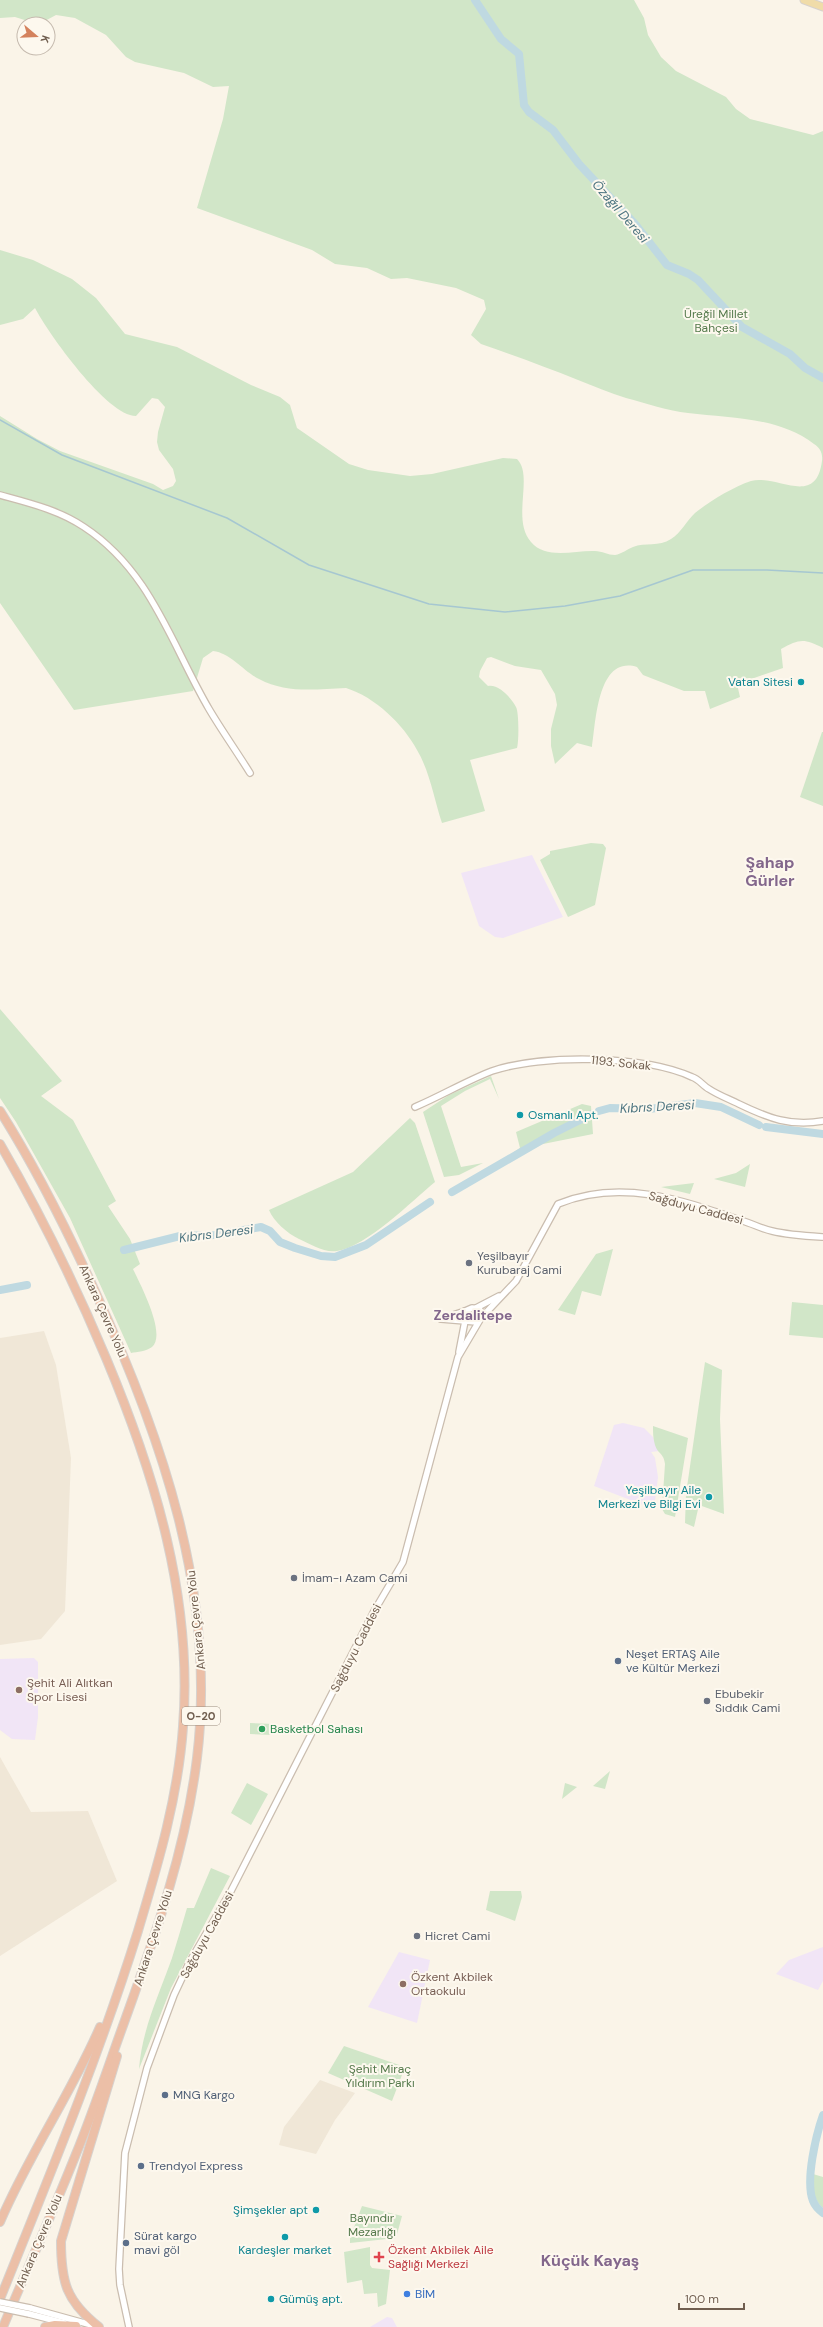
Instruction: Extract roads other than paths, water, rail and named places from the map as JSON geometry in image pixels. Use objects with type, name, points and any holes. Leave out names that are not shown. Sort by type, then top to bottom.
[{"type":"highway","name":"Ankara Çevre Yolu","points":[[0,1111],[62,1220],[114,1331],[147,1416],[178,1513],[188,1556],[200,1637],[202,1675],[198,1754],[191,1801],[180,1848],[148,1954],[76,2153],[3,2327]]},
{"type":"highway","name":"Ankara Çevre Yolu","points":[[0,1144],[45,1224],[116,1381],[161,1510],[178,1596],[184,1682],[183,1726],[178,1773],[161,1855],[128,1962],[67,2132],[0,2299]]},
{"type":"highway","points":[[98,2327],[81,2312],[66,2286],[61,2271],[61,2241],[148,1954]]},
{"type":"highway","points":[[0,2222],[32,2154],[89,2053],[128,1962]]},
{"type":"highway","points":[[45,2327],[56,2325],[78,2327]]},
{"type":"main road","points":[[804,0],[823,7]]},
{"type":"street","points":[[0,495],[52,510],[70,519],[100,539],[133,570],[156,607],[209,709],[250,773]]},
{"type":"street","name":"1193. Sokak","points":[[415,1107],[470,1080],[502,1068],[547,1061],[587,1059],[640,1063],[693,1077],[709,1089],[777,1121],[794,1124],[823,1121]]},
{"type":"street","name":"Sağduyu Caddesi","points":[[129,2327],[120,2285],[119,2257],[125,2153],[146,2068],[174,1995],[189,1963],[231,1891],[373,1613],[403,1562],[458,1357],[481,1318],[516,1281],[528,1262],[558,1204],[609,1191],[631,1191],[674,1200],[771,1231],[823,1237]]},
{"type":"street","points":[[476,1308],[482,1313],[481,1318],[476,1322],[441,1319],[476,1308],[503,1294]]},
{"type":"street","points":[[458,1357],[465,1321],[463,1315],[465,1311]]},
{"type":"street","points":[[0,2302],[78,2327]]},
{"type":"street","points":[[0,2308],[29,2311],[98,2327]]},
{"type":"street","points":[[125,2327],[126,2313]]},
{"type":"waterway","name":"Özağıl Deresi","points":[[475,0],[501,39],[519,54],[524,105],[529,112],[553,130],[579,164],[635,224],[667,265],[689,274],[698,280],[742,327],[790,354],[805,368],[823,378]]},
{"type":"waterway","points":[[0,420],[62,455],[227,518],[309,565],[429,604],[505,612],[565,606],[620,596],[693,570],[767,570],[823,573]]},
{"type":"waterway","name":"Kıbrıs Deresi","points":[[599,1111],[610,1108],[649,1109],[695,1103],[721,1107],[759,1125]]},
{"type":"waterway","name":"Kıbrıs Deresi","points":[[452,1192],[554,1133],[592,1114]]},
{"type":"waterway","name":"Kıbrıs Deresi","points":[[766,1127],[823,1134]]},
{"type":"waterway","name":"Kıbrıs Deresi","points":[[124,1250],[180,1236],[215,1235],[261,1227],[270,1231],[280,1242],[321,1256],[335,1257],[366,1245],[430,1202]]},
{"type":"waterway","name":"Kıbrıs Deresi","points":[[0,1290],[27,1285]]},
{"type":"waterway","points":[[823,2115],[812,2158],[810,2182],[813,2201],[817,2208],[823,2213]]},
{"type":"place","name":"Vatan Sitesi","points":[[801,682]]},
{"type":"place","name":"Osmanlı Apt.","points":[[520,1115]]},
{"type":"place","name":"Yeşilbayır Kurubaraj Cami","points":[[469,1263]]},
{"type":"place","name":"Yeşilbayır Aile Merkezi ve Bilgi Evi","points":[[709,1497]]},
{"type":"place","name":"İmam-ı Azam Cami","points":[[294,1578]]},
{"type":"place","name":"Neşet ERTAŞ Aile ve Kültür Merkezi","points":[[618,1661]]},
{"type":"place","name":"Şehit Ali Alıtkan Spor Lisesi","points":[[19,1690]]},
{"type":"place","name":"Ebubekir Sıddık Cami","points":[[707,1701]]},
{"type":"place","name":"Basketbol Sahası","points":[[262,1729]]},
{"type":"place","name":"Hicret Cami","points":[[417,1936]]},
{"type":"place","name":"Özkent Akbilek Ortaokulu","points":[[403,1984]]},
{"type":"place","name":"MNG Kargo","points":[[165,2095]]},
{"type":"place","name":"Trendyol Express","points":[[141,2166]]},
{"type":"place","name":"Şimşekler apt","points":[[316,2210]]},
{"type":"place","name":"Kardeşler market","points":[[285,2237]]},
{"type":"place","name":"Sürat kargo mavi göl","points":[[126,2243]]},
{"type":"place","name":"Özkent Akbilek Aile Sağlığı Merkezi","points":[[379,2257]]},
{"type":"place","name":"BİM","points":[[407,2294]]},
{"type":"place","name":"Gümüş apt.","points":[[271,2299]]},
{"type":"district","name":"Şahap Gürler","points":[[770,871]]},
{"type":"district","name":"Zerdalitepe","points":[[473,1315]]},
{"type":"district","name":"Küçük Kayaş","points":[[590,2260]]},
{"type":"park label","name":"Üreğil Millet Bahçesi","points":[[716,321]]},
{"type":"park label","name":"Şehit Miraç Yıldırım Parkı","points":[[380,2076]]},
{"type":"park label","name":"Bayındır Mezarlığı","points":[[372,2225]]}]
